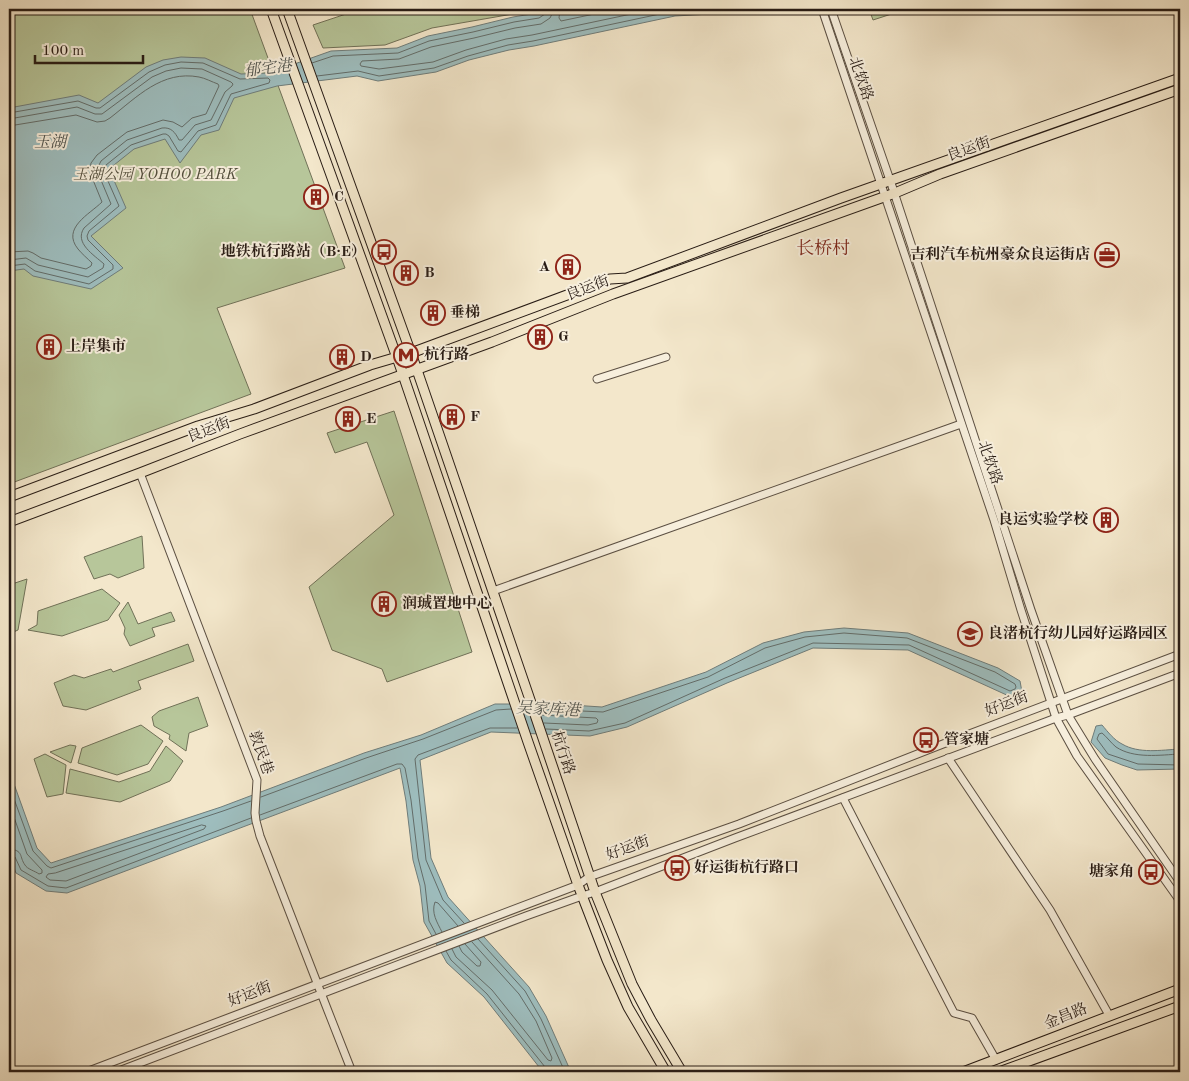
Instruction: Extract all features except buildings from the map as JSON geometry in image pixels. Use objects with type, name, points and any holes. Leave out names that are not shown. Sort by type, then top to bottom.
[{"type":"main road","name":"杭行路","points":[[271,9],[397,358],[582,896],[606,960],[628,1007],[666,1072]]},
{"type":"main road","name":"杭行路","points":[[287,9],[417,370],[595,892],[632,984],[682,1072]]},
{"type":"main road","name":"良运街","points":[[9,498],[198,426],[254,409],[370,365],[397,358],[610,279],[627,278],[881,184],[1180,78]]},
{"type":"main road","name":"良运街","points":[[9,522],[240,434],[417,370],[613,294],[895,193],[940,174],[1180,89]]},
{"type":"main road","name":"金昌路","points":[[963,1072],[1180,989]]},
{"type":"main road","name":"金昌路","points":[[999,1072],[1180,1006]]},
{"type":"street","name":"北软路","points":[[822,9],[994,520],[1056,718],[1077,756],[1180,901]]},
{"type":"street","name":"北软路","points":[[831,9],[895,193],[1068,715],[1095,759],[1180,882]]},
{"type":"street","points":[[598,379],[666,356]]},
{"type":"street","points":[[493,591],[961,424]]},
{"type":"street","name":"敦民巷","points":[[140,473],[257,780],[256,821],[352,1072]]},
{"type":"street","name":"好运街","points":[[86,1072],[578,885],[590,877],[739,824],[1180,654]]},
{"type":"street","name":"好运街","points":[[116,1072],[482,932],[595,892],[948,758],[1180,673]]},
{"type":"street","points":[[948,758],[1050,910],[1109,1015]]},
{"type":"street","points":[[843,798],[954,1013],[972,1018],[996,1060]]},
{"type":"green space","name":"玉湖公园 YOHOO PARK","points":[[9,9],[250,9],[345,268],[217,308],[251,394],[9,484]]},
{"type":"green space","points":[[361,9],[375,13],[391,9],[538,9],[432,28],[385,45],[323,48],[313,25]]},
{"type":"green space","points":[[869,9],[907,9],[873,20]]},
{"type":"green space","points":[[394,411],[472,652],[387,682],[382,669],[332,650],[309,587],[394,515],[367,442],[335,453],[327,433]]},
{"type":"green space","points":[[142,536],[144,568],[118,578],[110,574],[94,579],[84,557]]},
{"type":"green space","points":[[27,579],[18,630],[9,634],[9,585]]},
{"type":"green space","points":[[102,589],[120,603],[108,620],[62,636],[28,630],[37,625],[38,611]]},
{"type":"green space","points":[[128,602],[138,624],[171,612],[175,621],[152,628],[155,636],[130,646],[124,634],[125,628],[119,615]]},
{"type":"green space","points":[[188,644],[194,661],[138,681],[141,689],[86,710],[63,706],[54,683],[74,675],[84,678],[111,669],[113,672]]},
{"type":"green space","points":[[198,697],[208,726],[189,733],[186,751],[169,739],[170,735],[154,726],[152,717],[159,711]]},
{"type":"green space","points":[[141,725],[163,741],[148,764],[117,775],[78,763],[82,748]]},
{"type":"green space","points":[[70,745],[76,746],[71,763],[50,752]]},
{"type":"green space","points":[[166,746],[183,761],[170,781],[120,802],[66,793],[70,769],[119,782],[150,771]]},
{"type":"green space","points":[[45,754],[66,765],[63,794],[47,797],[34,759]]},
{"type":"water","name":"玉湖","points":[[544,9],[737,9],[711,14],[675,16],[509,50],[469,60],[436,72],[378,81],[357,76],[277,86],[234,98],[219,130],[201,135],[180,163],[165,139],[134,149],[109,169],[126,208],[91,236],[123,268],[91,289],[33,276],[24,269],[9,271],[9,108],[79,95],[98,103],[146,67],[163,60],[181,57],[205,58],[241,74],[269,73],[331,51],[397,48],[428,36],[538,13]]},
{"type":"water","name":"吴家库港","points":[[844,628],[908,633],[998,668],[1020,681],[1022,692],[1011,697],[908,650],[813,648],[627,727],[590,736],[491,732],[420,760],[431,858],[448,897],[529,987],[546,1016],[571,1072],[543,1072],[484,997],[447,963],[424,922],[420,886],[413,860],[400,768],[67,893],[46,891],[16,873],[9,854],[9,770],[37,848],[51,863],[221,807],[364,753],[421,735],[495,704],[556,704],[602,707],[706,672],[763,643],[804,632]]},
{"type":"water","points":[[1102,725],[1111,736],[1129,747],[1150,751],[1180,749],[1180,769],[1137,770],[1105,758],[1091,742],[1096,726]]},
{"type":"place","name":"C","points":[[316,197]]},
{"type":"place","name":"地铁杭行路站（B·E）","points":[[384,252]]},
{"type":"place","name":"吉利汽车杭州豪众良运街店","points":[[1107,255]]},
{"type":"place","name":"A","points":[[568,267]]},
{"type":"place","name":"B","points":[[406,273]]},
{"type":"place","name":"垂梯","points":[[433,313]]},
{"type":"place","name":"G","points":[[540,337]]},
{"type":"place","name":"上岸集市","points":[[49,347]]},
{"type":"place","name":"杭行路","points":[[406,355]]},
{"type":"place","name":"D","points":[[342,357]]},
{"type":"place","name":"F","points":[[452,417]]},
{"type":"place","name":"E","points":[[348,419]]},
{"type":"place","name":"良运实验学校","points":[[1106,520]]},
{"type":"place","name":"润珹置地中心","points":[[384,604]]},
{"type":"place","name":"良渚杭行幼儿园好运路园区","points":[[970,634]]},
{"type":"place","name":"管家塘","points":[[926,740]]},
{"type":"place","name":"好运街杭行路口","points":[[677,868]]},
{"type":"place","name":"塘家角","points":[[1151,872]]},
{"type":"district","name":"长桥村","points":[[823,249]]},
{"type":"water label","name":"郁宅港","points":[[268,69]]}]
